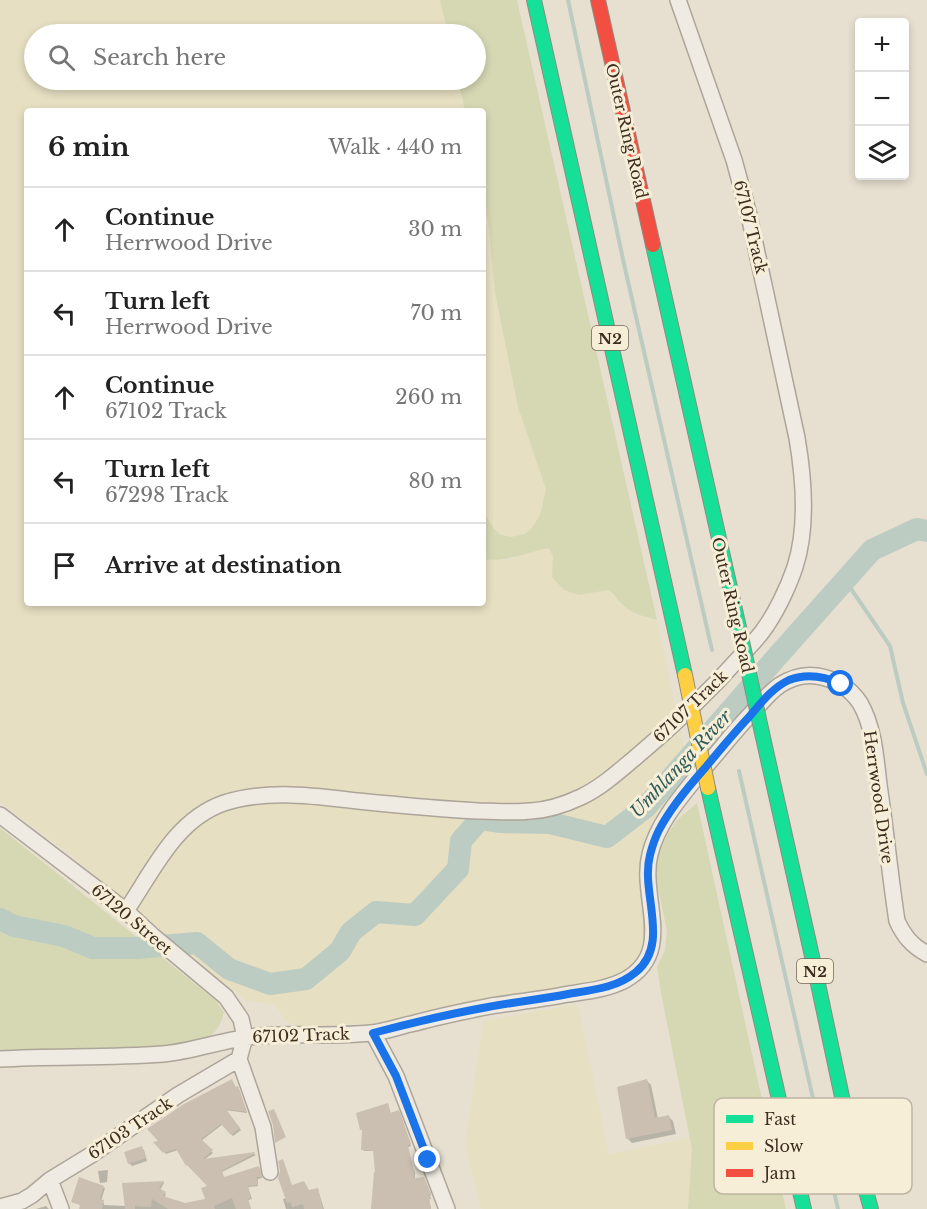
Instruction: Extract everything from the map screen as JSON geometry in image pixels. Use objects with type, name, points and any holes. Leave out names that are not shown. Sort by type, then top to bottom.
[{"type":"highway","name":"N2","points":[[534,0],[779,1098]]},
{"type":"highway","name":"Outer Ring Road","points":[[598,0],[842,1098]]},
{"type":"highway","name":"N2","points":[[801,1194],[804,1209]]},
{"type":"highway","name":"Outer Ring Road","points":[[867,1194],[871,1209]]},
{"type":"street","name":"67107 Track","points":[[126,911],[161,857],[184,827],[213,807],[241,798],[316,796],[435,809],[501,812],[531,811],[557,806],[582,796],[608,780],[658,738],[721,679],[763,631],[795,567],[802,525],[804,494],[801,464],[748,211],[734,160],[678,0]]},
{"type":"street","name":"Herrwood Drive","points":[[695,780],[735,732],[781,684],[797,677],[812,675],[831,679],[841,684],[858,701],[870,729],[897,921],[903,935],[927,954]]},
{"type":"street","name":"67102 Track","points":[[0,1059],[165,1054],[245,1037],[373,1033],[440,1016],[614,985],[639,970],[651,951],[654,926],[647,874],[649,858],[660,829],[695,780]]},
{"type":"street","name":"67120 Street","points":[[0,815],[126,911],[226,997],[241,1019],[245,1037]]},
{"type":"street","points":[[373,1033],[396,1076],[447,1209]]},
{"type":"street","points":[[245,1037],[239,1059],[263,1127],[270,1172]]},
{"type":"street","name":"67103 Track","points":[[0,1207],[22,1201],[32,1195],[50,1180],[91,1155],[178,1095],[239,1059]]},
{"type":"street","points":[[50,1180],[61,1209]]},
{"type":"shaded area","points":[[0,0],[440,0],[446,24],[24,24],[24,90],[460,90],[464,108],[24,108],[24,606],[486,606],[486,559],[511,559],[534,550],[549,548],[553,557],[552,577],[580,595],[608,590],[634,614],[657,620],[689,771],[659,813],[647,836],[640,860],[639,885],[648,922],[643,951],[625,973],[609,981],[501,998],[378,1023],[302,1027],[287,1022],[275,1005],[245,1000],[196,962],[67,852],[0,802]]},
{"type":"shaded area","points":[[486,210],[495,293],[518,407],[546,489],[540,515],[525,534],[511,537],[501,535],[494,529],[486,515]]},
{"type":"shaded area","points":[[576,1004],[579,1009],[609,1154],[690,1138],[692,1149],[688,1209],[481,1209],[465,1145],[483,1021]]},
{"type":"green space","points":[[440,0],[517,0],[657,620],[630,611],[608,590],[579,595],[564,590],[552,577],[553,557],[549,548],[508,558],[486,559],[486,515],[494,529],[501,535],[511,537],[525,534],[540,515],[546,489],[518,407],[495,293],[486,210],[486,108],[464,108],[460,90],[486,90],[486,24],[446,24]]},
{"type":"green space","points":[[697,803],[762,1098],[714,1098],[714,1194],[783,1194],[786,1209],[688,1209],[692,1149],[657,967],[665,950],[667,931],[656,869],[659,851],[677,820]]},
{"type":"green space","points":[[0,828],[215,1000],[224,1012],[213,1034],[208,1038],[179,1046],[0,1053]]},
{"type":"building","points":[[232,1079],[235,1087],[238,1086],[247,1112],[226,1109],[240,1128],[231,1135],[221,1124],[201,1139],[213,1150],[203,1159],[255,1152],[222,1171],[224,1177],[259,1166],[262,1177],[257,1177],[258,1185],[248,1186],[251,1209],[236,1209],[232,1198],[214,1206],[215,1209],[168,1209],[152,1199],[151,1207],[135,1206],[135,1209],[125,1209],[122,1183],[164,1181],[159,1188],[166,1192],[163,1196],[185,1203],[205,1199],[201,1188],[207,1186],[186,1166],[176,1149],[163,1153],[153,1142],[158,1141],[147,1129],[184,1104]]},
{"type":"building","points":[[647,1079],[655,1118],[669,1115],[672,1130],[626,1139],[617,1087]]},
{"type":"building","points":[[388,1103],[390,1113],[399,1110],[411,1144],[408,1145],[414,1178],[424,1177],[431,1194],[429,1198],[431,1209],[371,1209],[375,1172],[373,1151],[361,1150],[362,1130],[360,1130],[356,1113]]},
{"type":"building","points":[[274,1109],[286,1137],[275,1143],[273,1125],[268,1111]]},
{"type":"building","points":[[142,1146],[146,1158],[128,1164],[124,1152]]},
{"type":"building","points":[[283,1159],[292,1185],[304,1181],[309,1190],[318,1188],[323,1209],[304,1209],[303,1204],[292,1207],[291,1202],[287,1203],[278,1178],[280,1171],[278,1161]]},
{"type":"building","points":[[79,1177],[104,1186],[100,1199],[104,1200],[102,1209],[79,1209],[80,1205],[71,1202]]},
{"type":"waterway","points":[[568,0],[624,264],[712,650]]},
{"type":"waterway","name":"Umhlanga River","points":[[0,919],[14,926],[64,936],[93,948],[136,948],[197,943],[229,969],[270,984],[306,979],[340,951],[351,932],[376,912],[415,915],[458,869],[461,841],[480,819],[499,822],[550,823],[607,837],[646,807],[872,550],[917,529],[927,531]]},
{"type":"waterway","points":[[845,580],[890,646],[903,703],[927,774]]},
{"type":"waterway","points":[[727,713],[730,729]]},
{"type":"waterway","points":[[739,771],[813,1098]]},
{"type":"waterway","points":[[835,1194],[838,1209]]},
{"type":"traffic: fast","points":[[534,0],[685,675]]},
{"type":"traffic: fast","points":[[653,245],[738,623]]},
{"type":"traffic: fast","points":[[738,623],[762,733]]},
{"type":"traffic: fast","points":[[762,733],[842,1098]]},
{"type":"traffic: fast","points":[[708,788],[779,1098]]},
{"type":"traffic: fast","points":[[801,1194],[804,1209]]},
{"type":"traffic: fast","points":[[867,1194],[871,1209]]},
{"type":"traffic: jam","points":[[598,0],[653,245]]},
{"type":"traffic: slow","points":[[685,675],[708,788]]},
{"type":"route","points":[[428,1160],[396,1076],[373,1033],[440,1016],[614,985],[639,970],[651,951],[653,941],[654,926],[647,874],[649,858],[653,843],[672,810],[735,732],[781,684],[797,677],[812,675],[831,679],[841,684]]}]
